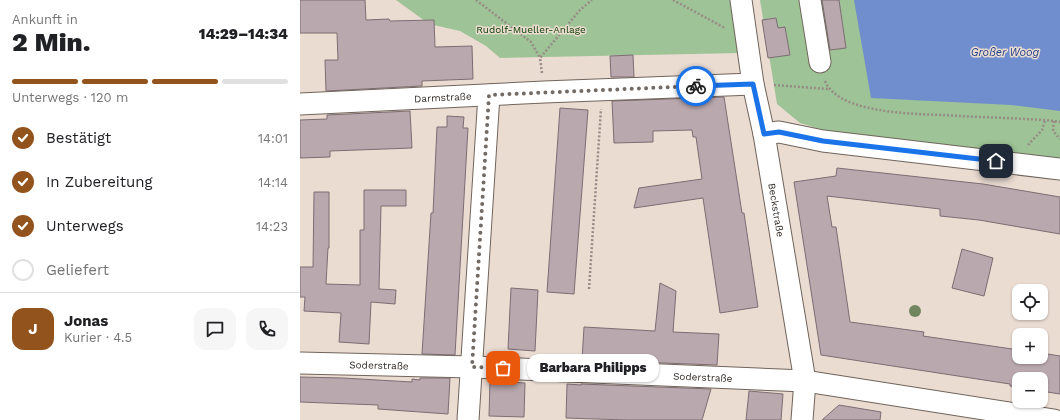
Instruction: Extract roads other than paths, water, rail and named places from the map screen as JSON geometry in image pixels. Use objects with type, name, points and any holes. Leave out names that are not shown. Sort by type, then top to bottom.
[{"type":"street","name":"Beckstraße","points":[[741,0],[753,84],[764,134],[805,381],[802,420]]},
{"type":"street","points":[[810,0],[820,62]]},
{"type":"street","name":"Darmstraße","points":[[300,104],[544,92],[753,84]]},
{"type":"street","points":[[468,420],[489,95]]},
{"type":"street","points":[[764,134],[779,132],[823,141],[1060,169]]},
{"type":"street","name":"Soderstraße","points":[[300,363],[472,367],[805,381],[1054,420]]},
{"type":"water","name":"Großer Woog","points":[[854,0],[1060,0],[1060,111],[1011,105],[871,98]]},
{"type":"place","name":"Barbara Philipps","points":[[503,368]]},
{"type":"park label","name":"Rudolf-Mueller-Anlage","points":[[531,29]]}]
